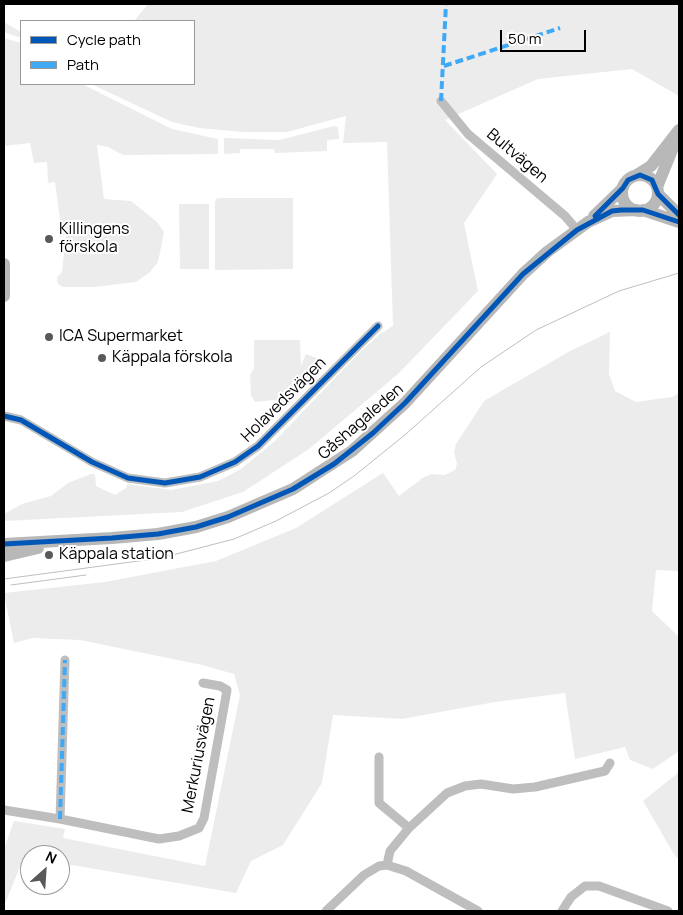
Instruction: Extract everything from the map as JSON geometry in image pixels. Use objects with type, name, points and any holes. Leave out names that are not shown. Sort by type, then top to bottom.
[{"type":"main road","points":[[679,130],[651,166],[632,177],[623,188],[625,202],[640,210],[679,222]]},
{"type":"main road","points":[[640,210],[653,205],[661,172],[679,137]]},
{"type":"main road","points":[[632,177],[647,177],[679,215]]},
{"type":"main road","name":"Gåshagaleden","points":[[4,544],[158,534],[196,527],[258,506],[312,478],[352,450],[405,403],[523,274],[582,226],[623,188]]},
{"type":"main road","name":"Gåshagaleden","points":[[582,226],[612,211],[640,210]]},
{"type":"main road","points":[[4,264],[4,296]]},
{"type":"main road","name":"Gåshagaleden","points":[[4,556],[64,541]]},
{"type":"street","name":"Bultvägen","points":[[441,101],[468,134],[564,216],[582,226]]},
{"type":"street","name":"Holavedsvägen","points":[[4,416],[21,420],[92,462],[128,478],[165,482],[200,477],[235,462],[258,446],[378,326]]},
{"type":"street","points":[[60,819],[65,660]]},
{"type":"street","name":"Merkuriusvägen","points":[[4,810],[159,839],[179,836],[199,828],[204,818],[227,690],[220,686],[203,683]]},
{"type":"street","points":[[379,758],[379,804],[409,828]]},
{"type":"street","points":[[387,864],[390,851],[409,828],[446,793],[465,786],[481,784],[513,789],[535,787],[605,771],[610,764]]},
{"type":"street","points":[[326,911],[364,875],[379,866],[387,864],[406,870],[478,911]]},
{"type":"street","points":[[562,911],[571,897],[584,886],[599,886],[668,911]]},
{"type":"shaded area","points":[[148,4],[679,4],[679,96],[632,69],[538,79],[445,120],[497,174],[464,223],[478,291],[399,373],[309,449],[243,492],[182,512],[4,521],[4,514],[22,504],[51,496],[68,483],[91,474],[95,474],[96,486],[115,495],[126,488],[127,484],[171,490],[218,481],[241,469],[275,441],[360,352],[380,334],[393,326],[387,142],[343,143],[346,116],[287,132],[243,132],[199,128],[172,122],[93,85],[195,85],[195,20],[135,20]]},
{"type":"shaded area","points":[[4,22],[20,31],[20,38],[4,32]]},
{"type":"shaded area","points":[[4,38],[20,43],[20,85],[84,85],[172,129],[218,139],[218,154],[123,155],[108,147],[97,145],[104,199],[131,201],[157,222],[164,232],[158,262],[150,272],[136,282],[94,287],[63,287],[58,284],[57,277],[62,272],[66,235],[62,235],[55,182],[48,183],[47,162],[34,163],[30,143],[4,146]]},
{"type":"shaded area","points":[[334,126],[338,127],[339,139],[327,140],[327,151],[275,153],[274,149],[240,149],[240,153],[224,154],[224,138],[279,140]]},
{"type":"shaded area","points":[[293,198],[293,269],[215,270],[215,203],[216,199]]},
{"type":"shaded area","points":[[179,204],[209,204],[209,269],[180,269]]},
{"type":"shaded area","points":[[610,332],[609,374],[615,391],[636,402],[672,397],[679,393],[679,571],[656,570],[652,611],[679,637],[679,751],[653,769],[630,760],[625,747],[575,759],[565,693],[495,702],[402,719],[333,715],[322,783],[283,845],[251,861],[236,893],[70,865],[70,845],[20,845],[20,867],[4,906],[4,849],[14,821],[65,829],[63,838],[205,866],[240,695],[234,674],[202,665],[80,640],[33,638],[14,643],[4,593],[105,582],[216,561],[296,528],[383,473],[399,496],[424,477],[432,474],[445,475],[455,470],[457,464],[454,452],[456,444],[484,401],[570,351]]},
{"type":"shaded area","points":[[254,340],[300,340],[301,366],[306,354],[327,362],[288,403],[273,400],[255,402],[251,395],[250,375],[254,368]]},
{"type":"shaded area","points":[[679,772],[679,859],[675,856],[643,801]]},
{"type":"tram line","points":[[4,579],[161,558],[234,539],[276,521],[329,493],[354,476],[406,434],[481,367],[536,330],[619,291],[679,273]]},
{"type":"tram line","points":[[11,585],[86,575]]},
{"type":"marked path","points":[[441,101],[446,4]]},
{"type":"marked path","points":[[444,66],[560,28]]},
{"type":"marked path","points":[[60,819],[65,660]]},
{"type":"cycle path","points":[[595,216],[623,188],[628,180],[640,175],[652,180],[658,194],[679,215]]},
{"type":"cycle path","points":[[4,544],[158,534],[196,527],[228,517],[293,489],[334,464],[373,433],[405,403],[523,274],[577,230],[612,211],[621,210],[643,210],[679,222]]},
{"type":"cycle path","points":[[4,416],[21,420],[92,462],[128,478],[165,483],[200,477],[235,462],[258,446],[378,326]]},
{"type":"place","name":"Killingens förskola","points":[[49,239]]},
{"type":"place","name":"ICA Supermarket","points":[[49,337]]},
{"type":"place","name":"Käppala förskola","points":[[102,358]]},
{"type":"place","name":"Käppala station","points":[[49,555]]}]
